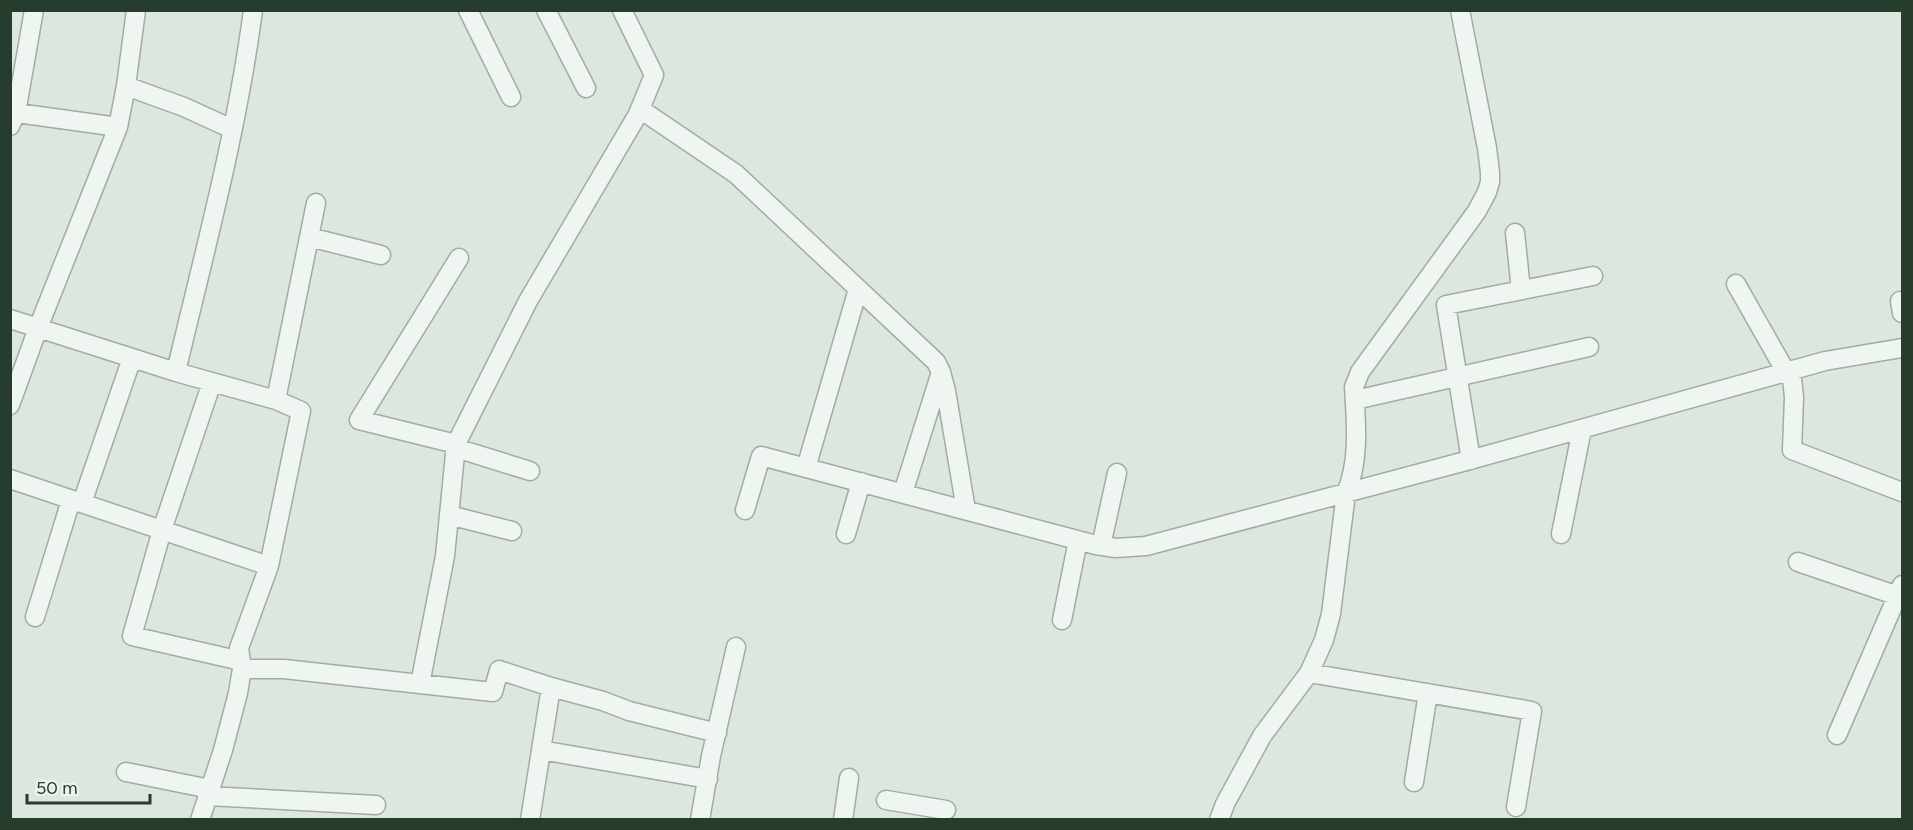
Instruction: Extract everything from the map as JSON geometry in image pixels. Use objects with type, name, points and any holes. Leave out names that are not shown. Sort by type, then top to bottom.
[{"type":"street","points":[[34,10],[12,117],[118,127]]},
{"type":"street","points":[[10,405],[118,127],[136,10]]},
{"type":"street","points":[[176,372],[232,129],[253,10]]},
{"type":"street","points":[[468,10],[511,97]]},
{"type":"street","points":[[546,10],[586,88]]},
{"type":"street","points":[[420,684],[445,556],[456,446],[528,301],[640,109],[654,75],[622,10]]},
{"type":"street","points":[[1219,819],[1262,736],[1309,673],[1324,640],[1331,614],[1346,493],[1352,480],[1355,456],[1354,387],[1360,372],[1477,212],[1490,182],[1487,148],[1460,10]]},
{"type":"street","points":[[126,86],[184,107],[232,129]]},
{"type":"street","points":[[640,109],[736,174],[936,362],[946,390],[966,510]]},
{"type":"street","points":[[276,400],[316,203]]},
{"type":"street","points":[[1515,233],[1521,290]]},
{"type":"street","points":[[309,237],[381,255]]},
{"type":"street","points":[[459,258],[359,420],[456,446],[530,471]]},
{"type":"street","points":[[1471,460],[1446,305],[1593,276]]},
{"type":"street","points":[[1736,284],[1788,371],[1794,397],[1792,450],[1902,492]]},
{"type":"street","points":[[806,468],[858,289]]},
{"type":"street","points":[[10,319],[176,372],[276,400],[301,411],[269,566],[239,648],[241,665],[238,693],[223,750],[200,819]]},
{"type":"street","points":[[1355,400],[1590,347]]},
{"type":"street","points":[[745,510],[761,456],[1101,546],[1116,548],[1146,546],[1471,460],[1825,361],[1902,348]]},
{"type":"street","points":[[35,617],[132,358]]},
{"type":"street","points":[[903,493],[941,372]]},
{"type":"street","points":[[212,382],[162,530],[132,636],[241,665],[493,692],[499,670],[629,711],[717,733]]},
{"type":"street","points":[[1561,534],[1582,429]]},
{"type":"street","points":[[1101,546],[1117,473]]},
{"type":"street","points":[[10,479],[269,566]]},
{"type":"street","points":[[846,534],[861,482]]},
{"type":"street","points":[[449,515],[512,531]]},
{"type":"street","points":[[1062,620],[1078,540]]},
{"type":"street","points":[[1798,562],[1900,591],[1837,735]]},
{"type":"street","points":[[700,819],[736,647]]},
{"type":"street","points":[[1309,673],[1532,711],[1516,807]]},
{"type":"street","points":[[530,819],[551,687]]},
{"type":"street","points":[[1414,782],[1428,693]]},
{"type":"street","points":[[541,750],[708,779]]},
{"type":"street","points":[[126,772],[208,793],[376,805]]},
{"type":"street","points":[[843,819],[849,778]]},
{"type":"street","points":[[885,800],[946,808]]}]
